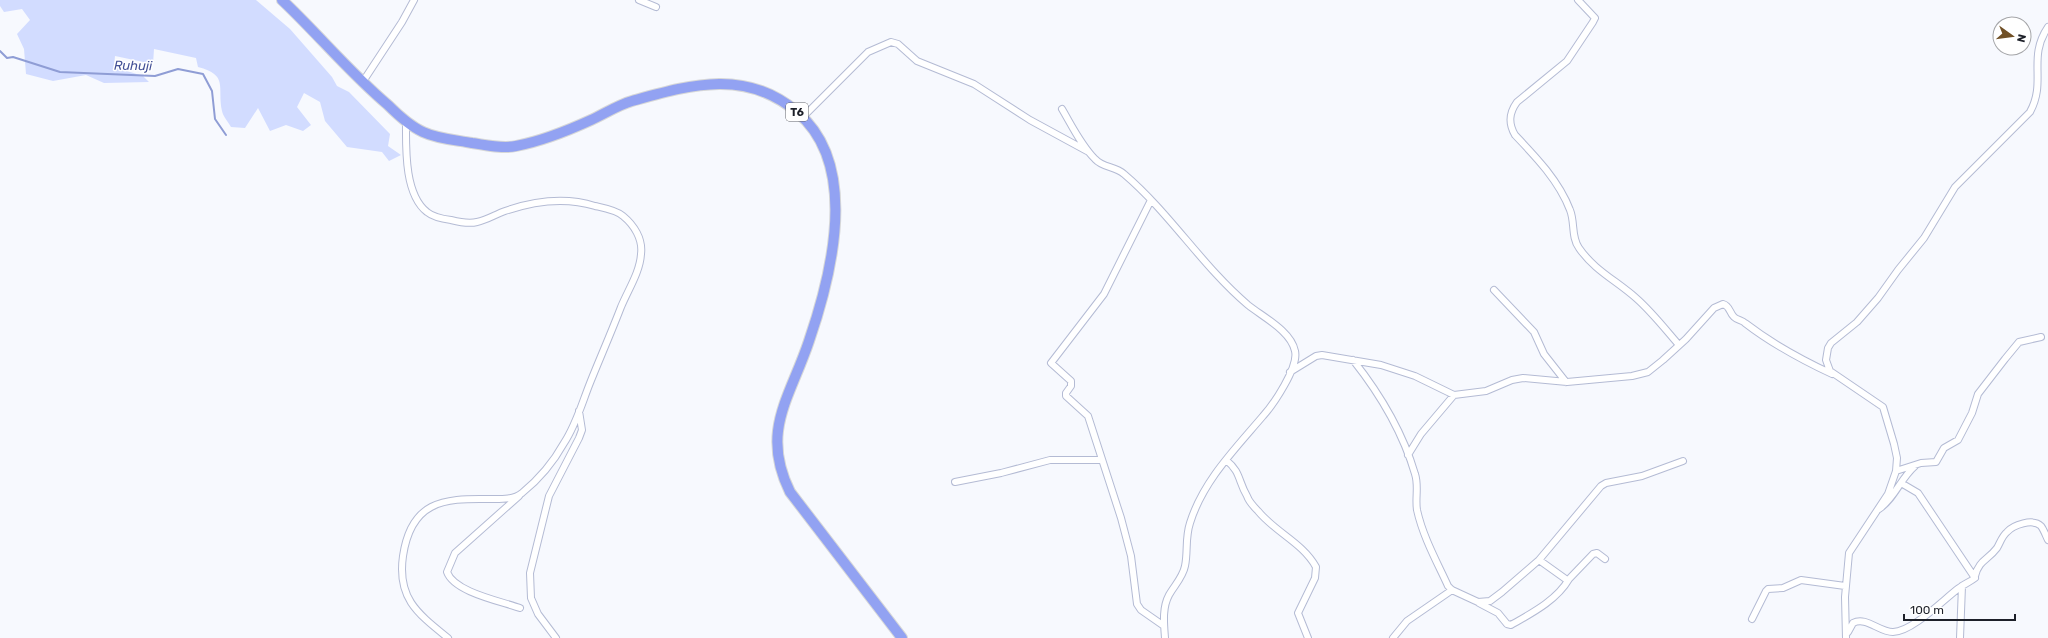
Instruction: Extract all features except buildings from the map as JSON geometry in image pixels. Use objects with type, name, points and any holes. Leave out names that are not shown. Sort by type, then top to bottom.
[{"type":"highway","name":"T6","points":[[282,0],[305,21],[362,83],[406,121],[423,132],[438,137],[475,144],[513,147],[550,137],[628,102],[714,83],[755,88],[774,96],[803,117],[816,131],[832,170],[835,196],[834,223],[830,264],[820,306],[808,343],[782,409],[776,454],[782,476],[790,492],[902,638]]},
{"type":"street","points":[[362,83],[402,22],[414,0]]},
{"type":"street","points":[[639,0],[656,7]]},
{"type":"street","points":[[1578,0],[1593,14],[1595,18],[1593,22],[1567,62],[1517,102],[1512,110],[1511,127],[1515,134],[1553,179],[1568,205],[1573,217],[1574,239],[1580,250],[1605,275],[1635,297],[1656,317],[1679,346]]},
{"type":"street","points":[[1846,637],[1846,586],[1849,553],[1888,494],[1896,471],[1897,458],[1883,406],[1833,374],[1827,367],[1828,348],[1831,343],[1857,322],[1878,298],[1898,270],[1918,247],[1955,187],[2030,112],[2036,100],[2038,90],[2036,68],[2038,48],[2048,27]]},
{"type":"street","points":[[803,117],[868,52],[891,42],[898,44],[917,61],[974,84],[1030,120],[1088,152]]},
{"type":"street","points":[[1062,109],[1088,152],[1104,166],[1117,169],[1124,173],[1151,200],[1228,287],[1254,310],[1278,326],[1292,344],[1295,356],[1290,372],[1273,404],[1226,460],[1198,502],[1192,517],[1186,542],[1185,567],[1165,604],[1165,638]]},
{"type":"street","points":[[406,121],[409,175],[418,203],[428,213],[443,219],[472,223],[479,222],[504,211],[530,204],[577,201],[621,214],[637,232],[642,246],[639,266],[579,412],[565,442],[549,465],[520,495],[455,553],[447,572],[449,578],[458,586],[520,608]]},
{"type":"street","points":[[1151,200],[1104,294],[1051,361],[1052,364],[1072,384],[1066,392],[1066,396],[1088,416],[1101,460],[1116,499],[1131,556],[1137,604],[1141,610],[1164,626]]},
{"type":"street","points":[[1494,290],[1534,332],[1544,354],[1566,382]]},
{"type":"street","points":[[1290,372],[1319,355],[1354,360],[1414,376],[1454,395],[1486,391],[1512,380],[1523,378],[1566,382],[1640,375],[1648,372],[1679,346],[1714,308],[1723,304],[1728,306],[1734,317],[1743,321],[1758,333],[1810,364],[1838,377]]},
{"type":"street","points":[[1896,471],[1918,464],[1934,463],[1944,448],[1958,440],[1972,413],[1978,394],[2019,342],[2041,337]]},
{"type":"street","points":[[1354,360],[1375,387],[1408,455],[1416,476],[1416,502],[1421,526],[1452,590],[1498,613],[1507,624],[1511,625],[1540,608],[1564,588],[1569,579],[1593,554],[1599,554],[1605,559]]},
{"type":"street","points":[[1408,455],[1421,434],[1454,395]]},
{"type":"street","points":[[556,638],[538,614],[531,598],[530,573],[549,496],[582,430],[579,412]]},
{"type":"street","points":[[955,482],[1050,460],[1101,460]]},
{"type":"street","points":[[1226,460],[1238,471],[1247,497],[1259,512],[1270,525],[1298,545],[1316,567],[1315,578],[1298,613],[1308,638]]},
{"type":"street","points":[[1478,602],[1490,601],[1539,560],[1589,499],[1603,485],[1642,476],[1683,461]]},
{"type":"street","points":[[1876,511],[1890,501],[1910,471],[1918,464]]},
{"type":"street","points":[[1901,483],[1918,493],[1975,576]]},
{"type":"street","points":[[448,638],[418,613],[410,603],[405,593],[402,583],[402,566],[404,552],[413,526],[420,516],[434,504],[464,498],[504,499],[520,495]]},
{"type":"street","points":[[1846,637],[1851,625],[1860,621],[1884,631],[1894,632],[1902,630],[1919,620],[1962,586],[1974,579],[1978,564],[1996,548],[2011,528],[2023,524],[2036,523],[2041,527],[2048,540]]},
{"type":"street","points":[[1539,560],[1564,579],[1569,579]]},
{"type":"street","points":[[1752,619],[1768,589],[1783,588],[1801,580],[1846,586]]},
{"type":"street","points":[[1960,638],[1962,586]]},
{"type":"street","points":[[1393,638],[1407,621],[1452,590]]},
{"type":"shaded area","points":[[0,0],[256,0],[290,29],[332,77],[337,86],[349,92],[390,134],[388,146],[401,155],[389,161],[382,152],[347,147],[325,121],[320,102],[304,93],[297,107],[311,125],[303,131],[286,125],[270,131],[258,108],[245,128],[231,127],[222,111],[220,83],[218,78],[208,70],[198,67],[196,58],[154,49],[153,64],[115,56],[114,67],[143,76],[149,82],[104,83],[86,75],[53,81],[26,74],[24,49],[17,34],[30,20],[22,9],[4,12],[0,6]]},
{"type":"waterway","name":"Ruhuji","points":[[0,51],[7,58],[13,57],[60,72],[155,76],[178,69],[203,74],[212,91],[215,119],[226,135]]}]
